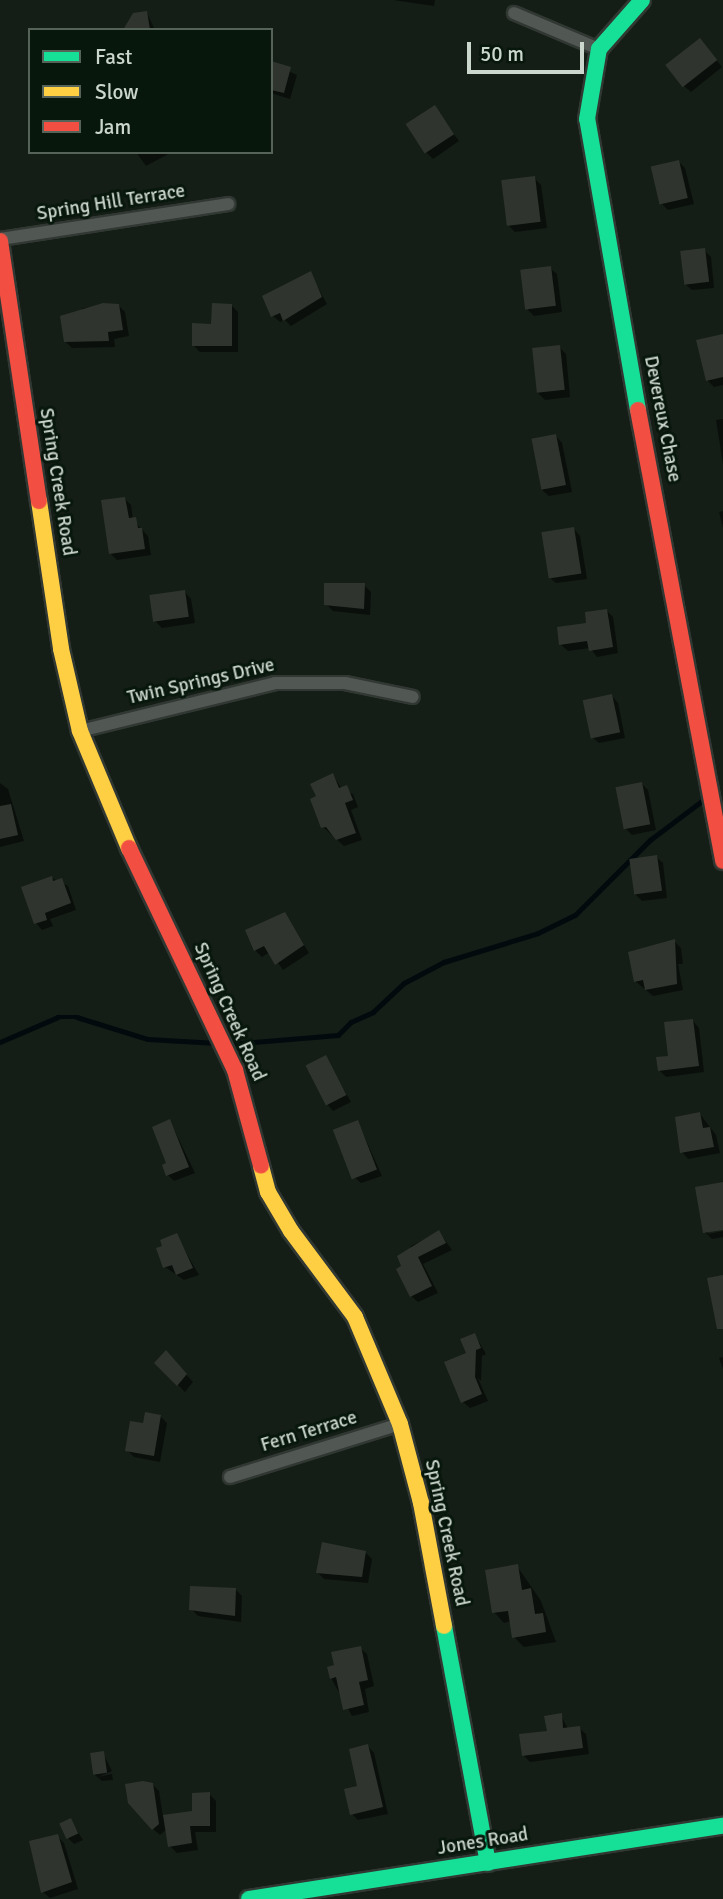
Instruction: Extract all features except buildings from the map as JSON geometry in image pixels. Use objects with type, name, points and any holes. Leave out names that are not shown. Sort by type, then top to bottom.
[{"type":"street","name":"Devereux Chase","points":[[642,0],[620,20],[599,50],[587,119],[588,141],[723,861]]},
{"type":"street","points":[[514,13],[599,50]]},
{"type":"street","name":"Spring Hill Terrace","points":[[0,240],[228,204]]},
{"type":"street","name":"Spring Creek Road","points":[[0,240],[61,649],[80,731],[108,805],[235,1070],[268,1192],[355,1317],[400,1424],[421,1503],[488,1863]]},
{"type":"street","name":"Twin Springs Drive","points":[[80,731],[275,683],[345,683],[413,697]]},
{"type":"street","name":"Fern Terrace","points":[[230,1477],[400,1424]]},
{"type":"street","name":"Jones Road","points":[[249,1899],[723,1826]]},
{"type":"waterway","points":[[229,1044],[338,1035],[351,1022],[373,1012],[404,983],[444,962],[538,933],[575,915],[650,840],[706,798]]},
{"type":"waterway","points":[[0,1042],[58,1017],[77,1017],[148,1039],[217,1043]]},
{"type":"traffic: fast","points":[[638,410],[587,119],[599,49],[642,0]]},
{"type":"traffic: fast","points":[[444,1626],[488,1863]]},
{"type":"traffic: fast","points":[[249,1899],[723,1826]]},
{"type":"traffic: slow","points":[[39,501],[61,649],[80,731],[129,848]]},
{"type":"traffic: slow","points":[[261,1166],[268,1192],[291,1231],[355,1317],[400,1424],[421,1503],[444,1626]]},
{"type":"traffic: jam","points":[[0,241],[39,501]]},
{"type":"traffic: jam","points":[[638,410],[723,861]]},
{"type":"traffic: jam","points":[[129,848],[235,1070],[261,1166]]}]
